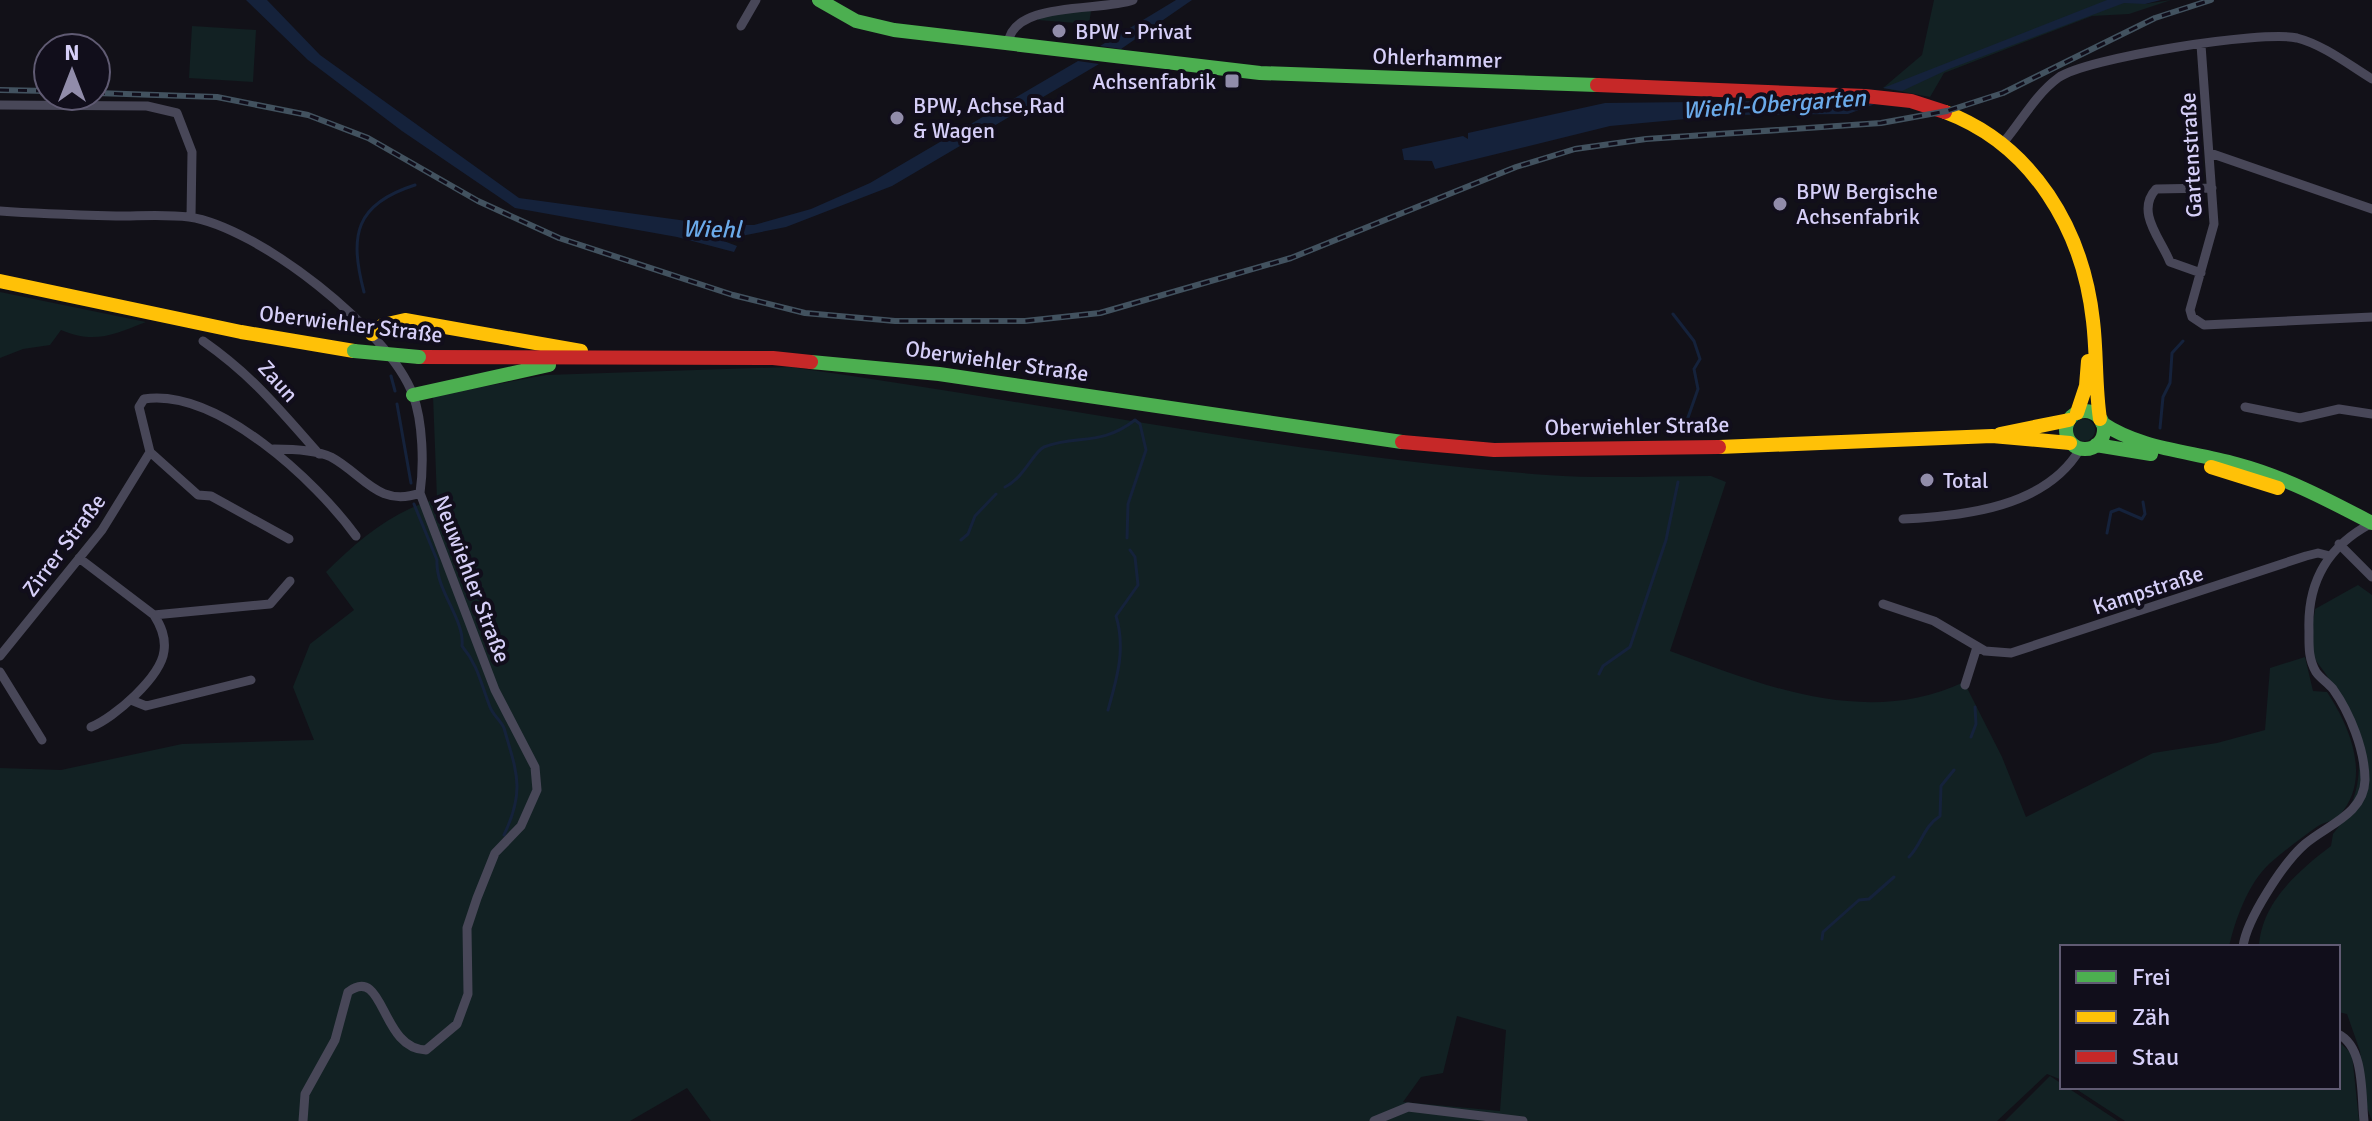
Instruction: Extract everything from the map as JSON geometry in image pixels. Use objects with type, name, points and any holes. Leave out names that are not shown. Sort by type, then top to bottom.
[{"type":"main road","name":"Ohlerhammer","points":[[819,0],[856,21],[1008,44],[1227,71],[1865,95],[1947,111],[2003,143]]},
{"type":"main road","points":[[2003,143],[2050,193],[2065,219],[2087,281],[2103,435],[2096,445]]},
{"type":"main road","name":"Oberwiehler Straße","points":[[0,281],[241,332],[354,351],[419,357],[773,358],[939,374],[1391,441],[1494,450],[1634,451],[1992,436],[2043,428],[2073,417]]},
{"type":"main road","points":[[372,334],[383,325],[405,320],[562,349],[650,358]]},
{"type":"main road","points":[[2093,337],[2086,386],[2066,431],[2075,446],[2096,445],[2209,466],[2343,509]]},
{"type":"main road","points":[[413,395],[571,359]]},
{"type":"main road","points":[[2073,417],[2092,413],[2126,439],[2237,464],[2299,485],[2372,523]]},
{"type":"main road","name":"Oberwiehler Straße","points":[[1992,436],[2075,446]]},
{"type":"street","points":[[741,26],[756,0]]},
{"type":"street","points":[[1008,44],[1014,25],[1036,11],[1133,0]]},
{"type":"street","points":[[2003,143],[2046,89],[2075,69],[2201,45],[2278,36],[2298,39],[2372,79]]},
{"type":"street","name":"Gartenstraße","points":[[2201,45],[2214,224],[2190,310],[2192,317],[2204,325],[2372,317]]},
{"type":"street","points":[[0,105],[147,106],[177,113],[192,152],[191,217]]},
{"type":"street","points":[[2210,153],[2372,209]]},
{"type":"street","points":[[2201,273],[2170,262],[2148,219],[2149,196],[2156,189],[2212,188]]},
{"type":"street","name":"Neuwiehler Straße","points":[[0,211],[191,217],[270,251],[319,285],[372,334],[413,395],[422,478],[420,493],[495,690],[535,767],[537,790],[521,826],[495,853],[477,898],[467,928],[468,994],[457,1024],[426,1050],[408,1047],[395,1035],[373,992],[366,987],[348,992],[335,1040],[305,1094],[303,1121]]},
{"type":"street","name":"Zaun","points":[[203,341],[253,378],[319,454]]},
{"type":"street","name":"Zaun","points":[[150,452],[139,407],[141,401],[150,398],[203,407],[274,449],[340,514],[356,536]]},
{"type":"street","points":[[2245,407],[2300,418],[2339,409],[2372,414]]},
{"type":"street","points":[[1903,519],[1942,517],[1981,509],[2044,488],[2068,468],[2075,446]]},
{"type":"street","name":"Zaun","points":[[274,449],[319,454],[334,459],[377,493],[399,497],[420,493]]},
{"type":"street","points":[[150,452],[198,495],[211,496],[289,539]]},
{"type":"street","name":"Zirrer Straße","points":[[0,656],[102,530],[150,452]]},
{"type":"street","points":[[2244,945],[2251,923],[2283,870],[2304,844],[2337,823],[2363,794],[2365,778],[2359,745],[2342,703],[2317,673],[2308,650],[2312,589],[2339,544],[2372,523]]},
{"type":"street","points":[[2339,544],[2372,577]]},
{"type":"street","name":"Kampstraße","points":[[1883,604],[1934,621],[1977,647],[2011,653],[2306,556],[2330,556]]},
{"type":"street","points":[[79,558],[154,615],[163,631],[164,654],[131,700],[106,721],[91,727]]},
{"type":"street","points":[[154,615],[270,604],[290,581]]},
{"type":"street","points":[[1965,685],[1977,647]]},
{"type":"street","points":[[0,672],[42,740]]},
{"type":"street","points":[[131,700],[146,706],[251,680]]},
{"type":"street","points":[[2340,1035],[2357,1055],[2364,1121]]},
{"type":"street","points":[[1374,1121],[1408,1107],[1523,1121]]},
{"type":"shaded area","points":[[1934,0],[2143,0],[2145,4],[2171,0],[2129,14],[2092,16],[1944,73],[1930,97],[1883,88],[1922,55]]},
{"type":"shaded area","points":[[1073,10],[1091,11],[1089,24],[1038,20],[1036,16]]},
{"type":"shaded area","points":[[192,26],[256,30],[253,82],[189,78]]},
{"type":"shaded area","points":[[0,292],[146,322],[94,337],[61,330],[50,345],[23,349],[0,358]]},
{"type":"shaded area","points":[[790,367],[1357,455],[1567,476],[1711,476],[1726,482],[1670,651],[1779,688],[1853,702],[1890,701],[1927,695],[1964,682],[2002,757],[2026,817],[2153,753],[2217,743],[2265,730],[2270,668],[2305,657],[2313,691],[2327,692],[2344,722],[2354,754],[2354,786],[2349,802],[2339,816],[2320,825],[2261,872],[2243,903],[2230,945],[2060,945],[2060,1079],[2047,1074],[1997,1121],[711,1121],[687,1088],[630,1121],[0,1121],[0,768],[61,770],[182,744],[314,740],[293,687],[310,644],[354,610],[326,572],[377,528],[405,511],[437,499],[433,396],[546,375]],"holes":[[[1457,1016],[1506,1030],[1500,1111],[1403,1102],[1421,1077],[1443,1073]]]},
{"type":"shaded area","points":[[2084,419],[2092,422],[2095,430],[2092,438],[2084,441],[2076,438],[2073,430],[2076,422]]},
{"type":"shaded area","points":[[2358,585],[2372,595],[2372,1121],[2365,1102],[2360,1051],[2347,1014],[2340,1012],[2340,945],[2259,945],[2266,916],[2283,889],[2331,846],[2333,834],[2354,798],[2358,779],[2359,760],[2350,721],[2311,651],[2310,633],[2315,609]]},
{"type":"shaded area","points":[[2340,1043],[2352,1054],[2359,1121],[2125,1121],[2076,1089],[2340,1089]]},
{"type":"shaded area","points":[[2050,1076],[2060,1083],[2060,1089],[2070,1089],[2118,1121],[2005,1121]]},
{"type":"water","name":"Wiehl","points":[[246,0],[267,0],[320,55],[519,198],[716,225],[754,225],[811,209],[870,183],[1078,61],[1099,64],[892,186],[786,227],[721,240],[737,246],[734,252],[677,237],[515,208],[402,131],[308,60]]},
{"type":"water","points":[[1176,0],[1192,0],[1121,49],[1100,46]]},
{"type":"water","points":[[2107,0],[2161,0],[2145,4],[2124,3],[1949,69],[1902,91],[1883,88]]},
{"type":"water","name":"Wiehl-Obergarten","points":[[1783,101],[1875,104],[1848,114],[1729,115],[1610,126],[1435,169],[1432,161],[1404,160],[1402,149],[1463,136],[1468,139],[1468,133],[1605,103]]},
{"type":"waterway","points":[[364,292],[357,254],[361,224],[380,202],[415,185]]},
{"type":"waterway","points":[[1673,314],[1694,341],[1700,359],[1694,369],[1698,389],[1685,426]]},
{"type":"waterway","points":[[2160,428],[2163,397],[2170,383],[2172,353],[2183,341]]},
{"type":"waterway","points":[[391,376],[395,391]]},
{"type":"waterway","points":[[397,404],[411,483]]},
{"type":"waterway","points":[[1005,487],[1018,478],[1044,447],[1111,434],[1135,420],[1140,424],[1146,450],[1128,504],[1127,538]]},
{"type":"waterway","points":[[1599,674],[1603,666],[1630,647],[1666,540],[1678,482]]},
{"type":"waterway","points":[[961,540],[968,534],[975,516],[996,494]]},
{"type":"waterway","points":[[2107,533],[2111,512],[2119,509],[2142,519],[2145,514],[2143,502]]},
{"type":"waterway","points":[[414,504],[437,560],[440,582],[459,625],[462,646],[476,668],[491,710],[504,728],[512,756],[517,792],[504,835]]},
{"type":"waterway","points":[[1108,710],[1120,652],[1116,616],[1138,585],[1135,557],[1130,550]]},
{"type":"waterway","points":[[1971,737],[1976,724],[1975,707]]},
{"type":"waterway","points":[[1909,857],[1930,825],[1940,816],[1941,786],[1954,770]]},
{"type":"waterway","points":[[1822,939],[1823,932],[1859,900],[1869,899],[1894,877]]},
{"type":"railway","points":[[112,94],[217,97],[308,115],[368,138],[478,201],[559,238],[733,295],[805,313],[895,321],[1025,321],[1100,313],[1291,258],[1516,167],[1575,149],[1646,139],[1881,123],[1947,111],[2003,93],[2155,18],[2211,0]]},
{"type":"railway","points":[[0,90],[32,91]]},
{"type":"traffic: fast","points":[[819,0],[856,21],[894,30],[1260,73],[1597,85]]},
{"type":"traffic: fast","points":[[354,351],[419,357]]},
{"type":"traffic: fast","points":[[811,362],[939,374],[1402,442]]},
{"type":"traffic: fast","points":[[413,395],[549,365]]},
{"type":"traffic: fast","points":[[2085,411],[2098,417],[2104,430],[2098,443],[2085,449],[2072,443],[2066,430],[2072,417],[2085,411]]},
{"type":"traffic: fast","points":[[2102,423],[2133,439],[2272,475],[2372,523]]},
{"type":"traffic: fast","points":[[2096,445],[2151,454]]},
{"type":"traffic: slow","points":[[1945,112],[1976,127],[2004,146],[2028,169],[2065,224],[2087,287],[2094,333],[2100,419]]},
{"type":"traffic: slow","points":[[0,281],[241,332],[354,351]]},
{"type":"traffic: slow","points":[[372,334],[383,325],[405,320],[581,351]]},
{"type":"traffic: slow","points":[[2077,413],[2086,386],[2088,361]]},
{"type":"traffic: slow","points":[[2000,434],[2069,420]]},
{"type":"traffic: slow","points":[[1719,447],[1992,436],[2070,443]]},
{"type":"traffic: slow","points":[[2211,467],[2278,488]]},
{"type":"traffic: jam","points":[[1597,85],[1865,96],[1911,101],[1945,112]]},
{"type":"traffic: jam","points":[[419,357],[773,358],[811,362]]},
{"type":"traffic: jam","points":[[1402,442],[1494,450],[1719,447]]},
{"type":"place","name":"BPW - Privat","points":[[1059,31]]},
{"type":"place","name":"Achsenfabrik","points":[[1232,81]]},
{"type":"place","name":"BPW, Achse,Rad & Wagen","points":[[897,118]]},
{"type":"place","name":"BPW Bergische Achsenfabrik","points":[[1780,204]]},
{"type":"place","name":"Total","points":[[1927,480]]}]
